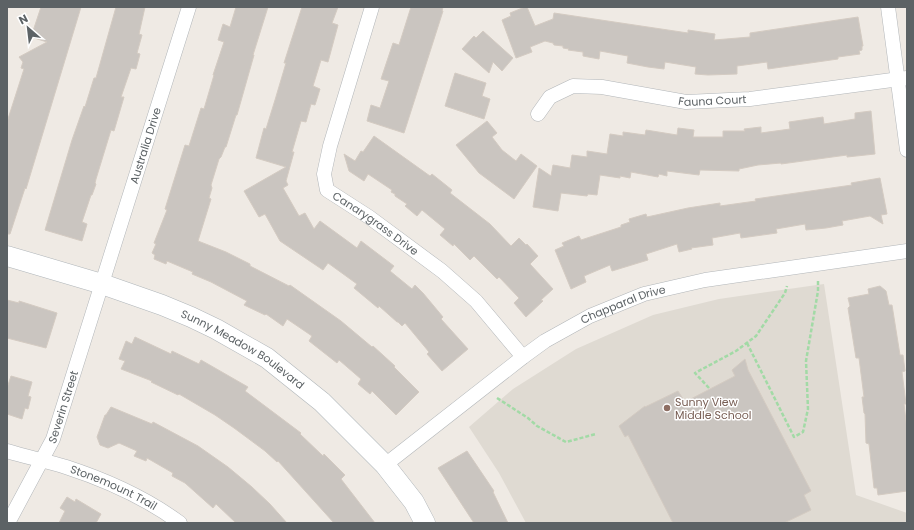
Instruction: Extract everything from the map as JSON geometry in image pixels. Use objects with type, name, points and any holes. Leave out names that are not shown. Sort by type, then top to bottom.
[{"type":"street","name":"Australia Drive","points":[[102,284],[189,7]]},
{"type":"street","name":"Canarygrass Drive","points":[[372,7],[330,146],[324,174],[327,190],[369,217],[442,271],[476,301],[523,358]]},
{"type":"street","points":[[888,7],[902,79],[907,150]]},
{"type":"street","name":"Fauna Court","points":[[538,114],[550,97],[573,86],[602,87],[686,102],[750,99],[902,79]]},
{"type":"street","name":"Chapparal Drive","points":[[385,466],[545,341],[590,316],[644,294],[705,280],[907,251]]},
{"type":"street","name":"Sunny Meadow Boulevard","points":[[7,256],[74,277],[102,284],[191,317],[239,341],[267,358],[322,402],[385,466],[414,502],[424,523]]},
{"type":"street","name":"Severin Street","points":[[8,523],[53,439],[102,284]]},
{"type":"street","name":"Stonemount Trail","points":[[7,451],[67,467],[128,491],[166,512],[180,523]]},
{"type":"path","points":[[747,343],[794,437],[803,432],[808,409],[806,361],[818,291],[818,281]]},
{"type":"path","points":[[709,388],[696,373],[736,351],[756,336],[785,294],[787,286]]},
{"type":"path","points":[[497,398],[528,418],[536,426],[566,442],[596,434]]},
{"type":"shaded area","name":"Sunny View Middle School","points":[[824,284],[856,495],[907,513],[907,523],[526,523],[499,473],[469,427],[513,389],[576,349],[653,315],[719,299]]},
{"type":"building","points":[[41,7],[81,7],[26,189],[25,188],[10,234],[7,234],[7,122],[24,69],[21,68],[23,62],[19,57],[47,42],[31,37]]},
{"type":"building","points":[[116,7],[145,7],[139,34],[142,35],[137,53],[140,54],[136,69],[131,68],[121,97],[124,97],[114,131],[111,130],[96,179],[96,184],[82,222],[87,224],[82,241],[45,230],[72,140],[84,106],[85,107],[94,78],[96,78]]},
{"type":"building","points":[[236,7],[268,7],[237,115],[226,147],[219,159],[211,185],[212,188],[209,198],[211,199],[198,241],[226,252],[250,264],[250,266],[289,286],[290,285],[341,321],[372,347],[373,346],[395,366],[394,367],[419,392],[396,415],[372,391],[370,394],[358,384],[361,379],[339,360],[337,363],[309,341],[312,336],[287,319],[283,326],[266,314],[265,315],[244,305],[247,301],[192,274],[193,272],[167,261],[166,264],[154,259],[155,255],[152,253],[156,244],[154,243],[167,210],[165,209],[185,145],[189,146],[201,108],[204,109],[224,42],[218,40],[223,24],[230,27]]},
{"type":"building","points":[[302,7],[338,7],[332,23],[338,25],[328,62],[321,60],[313,86],[320,89],[315,105],[311,104],[306,122],[301,121],[292,152],[294,152],[286,181],[288,185],[283,188],[299,216],[305,213],[314,229],[320,221],[357,248],[361,241],[394,266],[390,271],[412,289],[415,285],[423,293],[443,317],[441,319],[468,349],[442,371],[427,354],[429,352],[405,323],[402,326],[379,306],[378,308],[354,288],[357,284],[328,263],[323,270],[280,241],[265,214],[259,217],[244,191],[286,167],[256,158],[264,128],[266,129],[275,100],[286,63],[284,63]]},
{"type":"building","points":[[411,7],[443,7],[443,11],[404,133],[367,121],[371,105],[380,108],[389,81],[381,79],[393,43],[399,45]]},
{"type":"building","points":[[527,7],[535,26],[553,19],[554,13],[688,33],[688,30],[715,34],[714,40],[750,37],[750,33],[858,17],[863,46],[862,50],[859,51],[860,54],[838,57],[838,59],[768,69],[767,62],[737,66],[737,74],[695,74],[696,67],[665,62],[664,69],[648,67],[627,63],[628,56],[600,51],[599,59],[583,56],[583,52],[568,50],[569,49],[563,48],[563,46],[554,45],[553,43],[545,41],[530,47],[532,52],[516,58],[502,20],[511,16],[510,13]]},
{"type":"building","points":[[483,31],[513,58],[502,71],[493,62],[489,73],[462,49],[474,36],[476,38]]},
{"type":"building","points":[[455,73],[486,83],[482,96],[490,99],[484,119],[445,106]]},
{"type":"building","points":[[871,111],[875,154],[847,157],[847,155],[781,164],[758,165],[739,169],[739,171],[700,170],[699,175],[667,171],[667,176],[659,174],[658,177],[631,172],[630,178],[600,175],[597,195],[588,194],[587,196],[561,193],[558,211],[533,207],[539,168],[551,176],[553,165],[570,168],[572,155],[587,157],[587,151],[607,154],[610,134],[623,136],[623,132],[645,135],[646,130],[677,135],[678,128],[694,130],[693,137],[723,137],[723,131],[745,131],[744,129],[761,127],[761,133],[790,129],[789,122],[823,117],[824,124],[855,119],[855,113]]},
{"type":"building","points":[[487,121],[497,133],[492,137],[502,150],[516,161],[521,154],[537,166],[514,199],[479,173],[456,145]]},
{"type":"building","points":[[374,136],[430,176],[432,174],[452,190],[450,193],[490,224],[511,246],[519,238],[538,256],[530,264],[553,289],[526,317],[514,303],[519,298],[499,277],[497,279],[474,256],[470,260],[454,244],[453,246],[440,235],[445,229],[422,210],[417,216],[405,206],[407,204],[391,192],[392,190],[368,174],[364,181],[349,171],[344,154],[355,161],[361,151],[363,152]]},
{"type":"building","points":[[880,178],[887,214],[881,215],[883,224],[870,216],[842,221],[843,225],[826,228],[806,230],[805,224],[776,229],[777,233],[741,238],[740,233],[712,238],[713,245],[691,248],[692,249],[679,252],[677,244],[646,254],[648,260],[612,271],[610,265],[584,276],[586,282],[571,289],[555,250],[564,246],[562,243],[579,236],[581,240],[621,227],[621,225],[630,222],[629,219],[646,214],[647,217],[720,203],[720,206],[756,201],[755,199],[852,185],[851,183]]},
{"type":"building","points":[[880,286],[886,291],[889,305],[892,305],[900,355],[903,355],[905,371],[902,372],[907,429],[907,491],[878,495],[877,488],[874,488],[869,444],[866,443],[865,414],[862,397],[864,397],[859,358],[856,358],[848,308],[850,306],[848,298],[869,294],[868,289]]},
{"type":"building","points":[[7,300],[19,303],[19,301],[57,313],[46,348],[7,338]]},
{"type":"building","points":[[135,337],[171,354],[172,351],[199,364],[201,360],[248,387],[245,391],[301,433],[300,434],[323,456],[324,454],[345,475],[341,479],[375,523],[334,523],[278,461],[277,462],[234,428],[179,394],[178,395],[151,382],[152,381],[121,369],[125,361],[119,359],[126,341],[132,344]]},
{"type":"building","points":[[745,359],[748,370],[811,491],[804,495],[811,510],[784,523],[673,523],[628,435],[625,437],[619,426],[645,406],[678,391],[685,402],[735,376],[732,370]]},
{"type":"building","points":[[11,376],[32,382],[28,396],[31,397],[28,409],[25,408],[22,419],[7,414],[7,388]]},
{"type":"building","points":[[111,407],[152,424],[153,422],[198,446],[228,467],[252,487],[287,523],[236,523],[216,504],[213,508],[185,483],[172,476],[173,473],[147,458],[146,461],[134,456],[137,451],[119,443],[108,448],[100,445],[97,437],[105,415]]},
{"type":"building","points":[[467,451],[494,491],[493,492],[508,523],[474,523],[438,468]]},
{"type":"building","points":[[67,497],[75,502],[76,499],[101,514],[96,523],[59,523],[65,511],[60,508]]},
{"type":"place","name":"Sunny View Middle School","points":[[667,408]]}]
